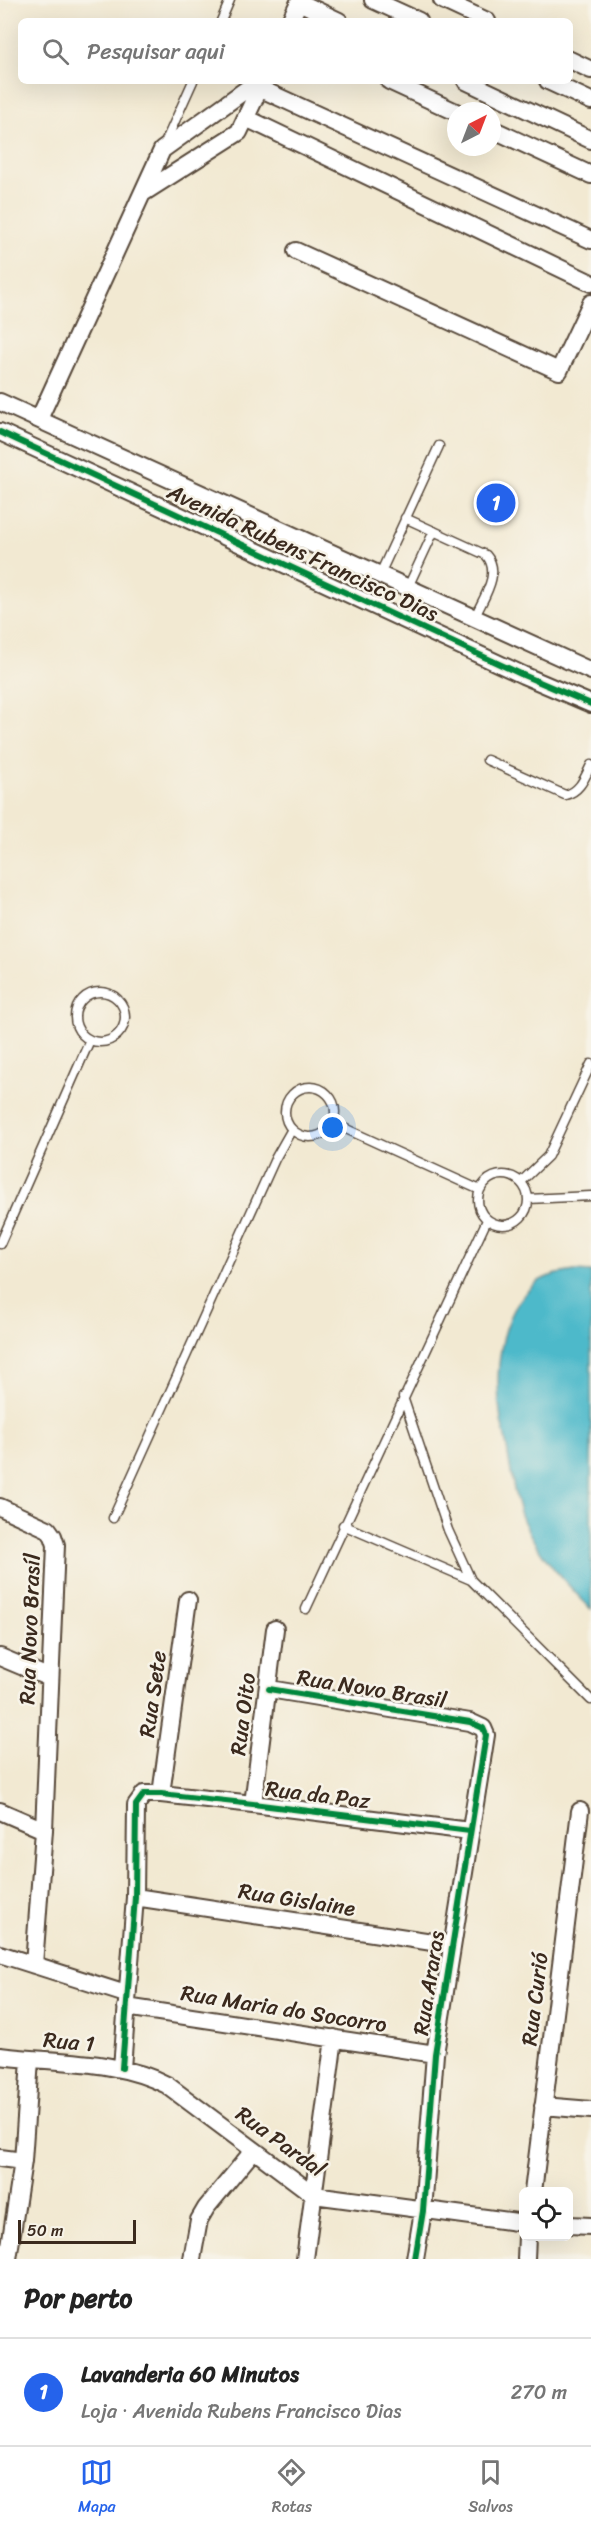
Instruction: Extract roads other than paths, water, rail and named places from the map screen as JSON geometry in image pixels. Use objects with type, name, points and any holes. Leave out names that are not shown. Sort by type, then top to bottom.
[{"type":"street","points":[[373,0],[412,18]]},
{"type":"street","points":[[442,0],[481,18]]},
{"type":"street","points":[[291,18],[299,1],[333,18]]},
{"type":"street","points":[[573,61],[591,70]]},
{"type":"street","points":[[39,419],[162,150],[260,84]]},
{"type":"street","points":[[142,194],[239,132],[260,84]]},
{"type":"street","points":[[260,84],[591,240]]},
{"type":"street","points":[[395,84],[447,108]]},
{"type":"street","points":[[472,84],[591,140]]},
{"type":"street","points":[[554,84],[591,101]]},
{"type":"street","points":[[246,118],[591,283]]},
{"type":"street","points":[[501,133],[591,175]]},
{"type":"street","points":[[296,251],[559,371],[591,303]]},
{"type":"street","name":"Avenida Rubens Francisco Dias","points":[[0,402],[591,671]]},
{"type":"street","name":"Avenida Rubens Francisco Dias","points":[[0,432],[523,675],[591,704]]},
{"type":"street","name":"Rua Novo Brasíl","points":[[0,1507],[48,1529],[56,1545],[44,1830],[34,1965]]},
{"type":"street","name":"Rua Sete","points":[[161,1794],[188,1600]]},
{"type":"street","name":"Rua Oito","points":[[254,1804],[275,1629]]},
{"type":"street","points":[[0,1657],[50,1678]]},
{"type":"street","name":"Rua Novo Brasil","points":[[269,1689],[470,1722]]},
{"type":"street","name":"Rua Araras","points":[[415,2259],[423,2211],[435,2054],[486,1735],[483,1728],[470,1722]]},
{"type":"street","points":[[122,2068],[135,1897],[136,1805],[144,1794],[161,1794]]},
{"type":"street","name":"Rua da Paz","points":[[161,1794],[470,1831]]},
{"type":"street","name":"Rua Curió","points":[[534,2187],[580,1811]]},
{"type":"street","points":[[0,1812],[44,1830]]},
{"type":"street","name":"Rua Gislaine","points":[[135,1897],[452,1945]]},
{"type":"street","name":"Rua Maria do Socorro","points":[[0,1954],[126,2000],[435,2054]]},
{"type":"street","points":[[305,2259],[334,2038]]},
{"type":"street","name":"Rua 1","points":[[0,2056],[122,2068],[148,2075],[167,2085]]},
{"type":"street","points":[[8,2259],[23,2161],[30,2060]]},
{"type":"street","name":"Rua Pardal","points":[[167,2085],[314,2195],[519,2222]]},
{"type":"street","points":[[543,2106],[591,2110]]},
{"type":"street","points":[[192,2259],[196,2233],[203,2214],[253,2151]]},
{"type":"street","points":[[0,2158],[23,2161]]},
{"type":"street","points":[[573,2226],[591,2226]]},
{"type":"street","points":[[526,2259],[527,2241]]},
{"type":"lane","points":[[222,18],[230,0]]},
{"type":"lane","points":[[162,150],[192,84]]},
{"type":"lane","points":[[380,574],[439,446]]},
{"type":"lane","points":[[405,518],[486,555],[492,562],[494,572],[475,617]]},
{"type":"lane","points":[[408,587],[434,531]]},
{"type":"lane","points":[[487,760],[565,795],[574,792],[591,765]]},
{"type":"lane","points":[[96,993],[112,995],[123,1006],[125,1021],[123,1028],[118,1035],[105,1042],[90,1040],[83,1035],[76,1022],[78,1006],[89,995],[96,993]]},
{"type":"lane","points":[[0,1244],[90,1040]]},
{"type":"lane","points":[[521,1182],[548,1156],[591,1064]]},
{"type":"lane","points":[[306,1087],[322,1090],[329,1095],[335,1109],[333,1123],[322,1135],[306,1137],[292,1129],[285,1116],[288,1101],[298,1090],[306,1087]]},
{"type":"lane","points":[[333,1123],[480,1190]]},
{"type":"lane","points":[[113,1518],[275,1159],[292,1129]]},
{"type":"lane","points":[[503,1174],[521,1182],[528,1199],[524,1215],[511,1224],[495,1224],[487,1220],[478,1206],[480,1190],[485,1182],[494,1176],[503,1174]]},
{"type":"lane","points":[[528,1199],[591,1196]]},
{"type":"lane","points":[[306,1609],[343,1525],[487,1220]]},
{"type":"lane","points":[[403,1397],[448,1530],[471,1580],[591,1700]]},
{"type":"lane","points":[[343,1525],[471,1580]]},
{"type":"water","points":[[575,1271],[591,1272],[591,1609],[545,1557],[524,1522],[515,1493],[501,1423],[498,1384],[506,1328],[523,1296],[540,1280]]},
{"type":"place","name":"Lavanderia 60 Minutos","points":[[496,503]]}]
